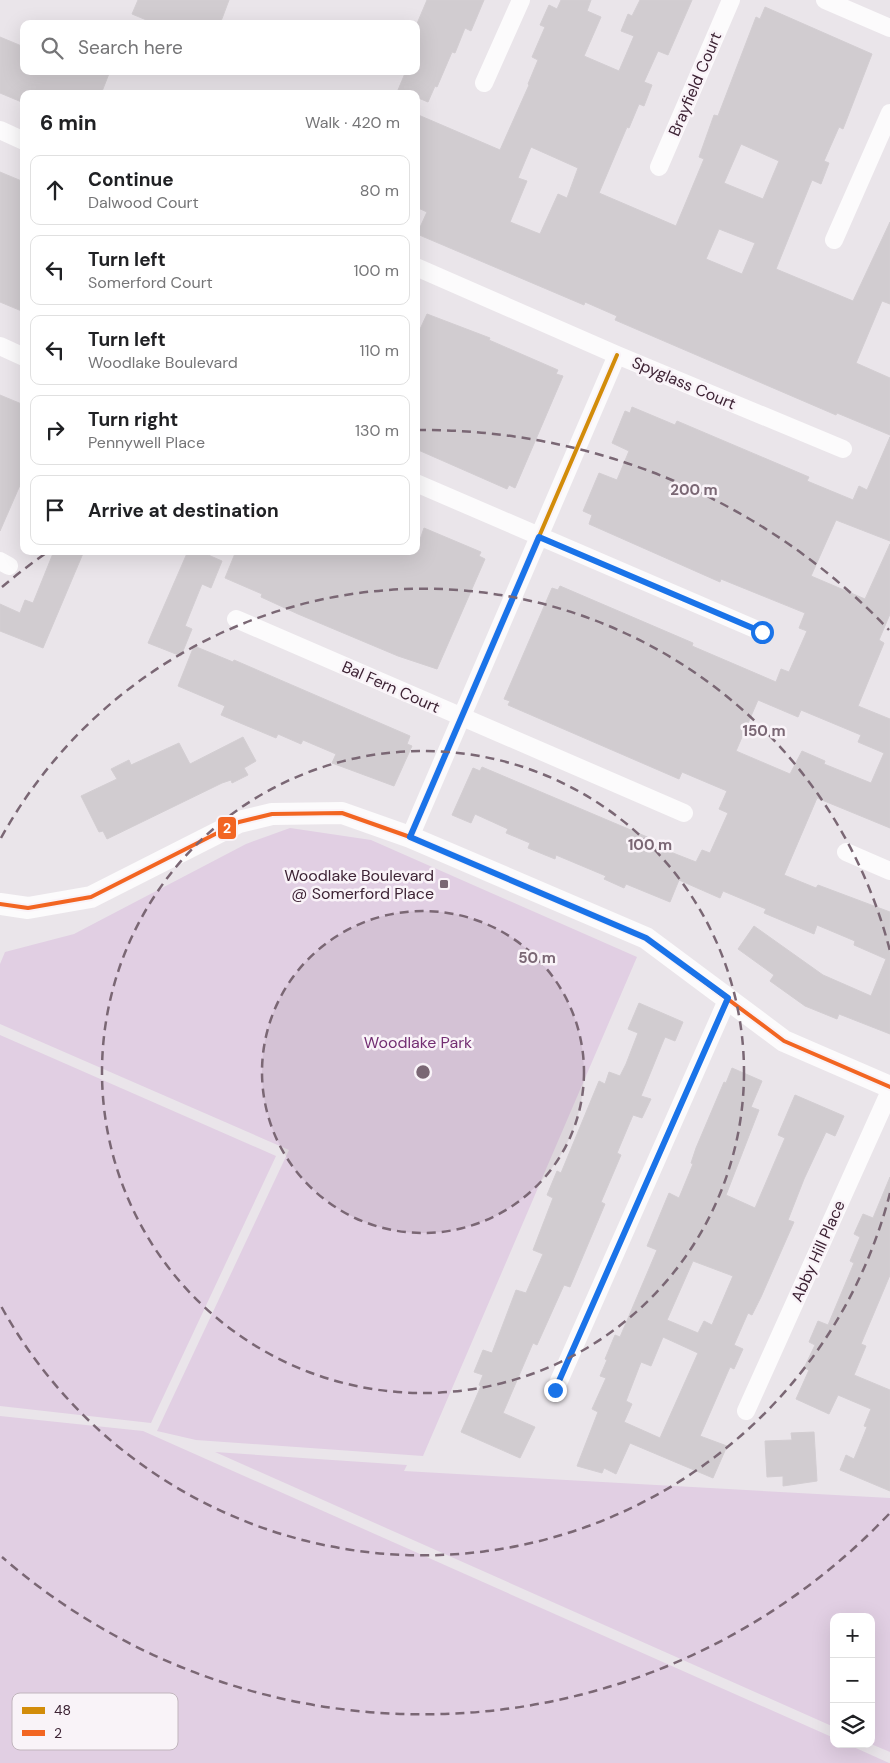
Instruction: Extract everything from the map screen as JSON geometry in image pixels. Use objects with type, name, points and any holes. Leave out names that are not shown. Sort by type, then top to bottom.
[{"type":"street","points":[[484,83],[521,0]]},
{"type":"street","name":"Brayfield Court","points":[[659,167],[731,0]]},
{"type":"street","points":[[824,0],[890,28]]},
{"type":"street","points":[[834,240],[890,113]]},
{"type":"street","points":[[0,130],[20,138]]},
{"type":"street","name":"Spyglass Court","points":[[420,269],[617,355],[843,449]]},
{"type":"street","points":[[0,346],[20,355]]},
{"type":"street","points":[[410,837],[617,355]]},
{"type":"street","points":[[420,485],[762,632]]},
{"type":"street","name":"Bal Fern Court","points":[[236,619],[684,813]]},
{"type":"street","points":[[0,904],[28,908],[91,897],[239,822],[272,814],[342,813],[410,837],[646,938],[784,1041],[890,1089]]},
{"type":"street","points":[[846,852],[890,871]]},
{"type":"street","points":[[555,1390],[728,998]]},
{"type":"street","name":"Abby Hill Place","points":[[746,1410],[890,1089]]},
{"type":"green space","name":"Woodlake Park","points":[[290,828],[371,840],[637,957],[423,1456],[196,1440],[157,1431],[289,1150],[0,1024],[0,964],[5,952],[74,934],[246,844]]},
{"type":"green space","points":[[0,1035],[276,1156],[151,1423],[0,1406]]},
{"type":"green space","points":[[0,1416],[143,1431],[830,1736],[830,1748],[856,1748],[889,1763],[0,1763]]},
{"type":"green space","points":[[215,1452],[407,1465],[404,1471],[890,1498],[890,1752],[875,1746],[875,1613],[830,1613],[830,1725]]},
{"type":"building","points":[[138,0],[229,0],[222,20],[146,20],[132,14]]},
{"type":"building","points":[[427,0],[484,0],[471,31],[465,28],[455,53],[452,52],[437,87],[435,86],[428,102],[420,99],[420,90],[398,90],[404,75],[420,75],[419,20]]},
{"type":"building","points":[[561,0],[591,0],[587,11],[601,17],[584,56],[619,71],[634,36],[621,31],[628,14],[632,16],[640,0],[692,0],[668,55],[658,51],[644,82],[652,85],[644,106],[639,104],[629,128],[627,127],[599,193],[676,226],[704,159],[699,157],[714,115],[718,116],[756,17],[760,19],[765,7],[872,54],[843,129],[839,127],[824,161],[829,163],[821,184],[812,180],[776,269],[853,301],[890,222],[890,304],[882,301],[856,363],[890,378],[890,435],[837,413],[836,415],[615,320],[617,316],[585,302],[584,305],[420,235],[420,227],[427,212],[420,209],[420,116],[500,150],[538,60],[532,57],[545,27],[540,25],[549,5],[557,9]],"holes":[[[741,144],[779,161],[763,199],[724,183]],[[531,147],[578,168],[567,198],[558,194],[540,234],[510,222],[527,181],[518,178]],[[719,229],[755,243],[742,274],[706,259]]]},
{"type":"building","points":[[0,37],[20,45],[20,75],[108,75],[103,90],[20,90],[20,101],[0,93]]},
{"type":"building","points":[[0,172],[20,180],[20,310],[0,302]]},
{"type":"building","points":[[427,314],[490,338],[489,340],[558,370],[556,374],[563,376],[515,488],[509,485],[507,489],[420,451],[420,329]]},
{"type":"building","points":[[0,395],[20,403],[20,485],[0,531]]},
{"type":"building","points":[[632,407],[675,425],[677,421],[809,477],[807,481],[853,500],[859,486],[867,490],[890,437],[890,541],[836,520],[811,576],[865,599],[890,544],[890,614],[879,640],[884,643],[858,706],[890,719],[890,828],[817,798],[784,875],[816,888],[818,885],[890,912],[890,1034],[839,1014],[837,1019],[805,1006],[770,981],[774,975],[738,949],[754,926],[823,975],[871,996],[886,959],[854,945],[855,941],[817,925],[814,934],[764,913],[766,909],[723,891],[720,898],[679,880],[670,902],[626,884],[624,888],[604,879],[606,876],[556,855],[555,859],[528,848],[530,843],[506,833],[508,829],[475,814],[471,823],[452,815],[473,768],[480,771],[482,767],[652,839],[650,844],[696,862],[702,850],[710,853],[728,813],[719,809],[727,791],[682,772],[679,779],[508,705],[510,701],[504,699],[552,588],[558,590],[560,586],[693,643],[692,646],[776,682],[781,669],[789,672],[807,631],[799,628],[805,613],[721,579],[720,582],[589,524],[592,515],[583,511],[599,473],[617,480],[629,451],[612,443],[625,411],[630,413]],"holes":[[[758,700],[798,717],[801,710],[861,735],[858,742],[884,753],[871,783],[824,764],[825,761],[802,751],[790,774],[736,751]]]},
{"type":"building","points":[[424,528],[481,552],[479,556],[485,559],[437,669],[398,656],[298,614],[261,597],[262,594],[225,578],[234,555],[420,555],[420,540]]},
{"type":"building","points":[[52,555],[82,555],[43,648],[0,631],[0,604],[20,613],[25,600],[33,603]]},
{"type":"building","points":[[186,555],[208,555],[222,561],[211,588],[202,584],[185,626],[192,629],[181,656],[148,643]]},
{"type":"building","points":[[194,646],[233,662],[234,660],[410,736],[407,744],[412,746],[394,786],[332,763],[336,754],[303,740],[301,744],[278,734],[276,738],[221,715],[225,706],[178,686]]},
{"type":"building","points":[[243,737],[256,761],[244,768],[248,775],[232,783],[231,780],[222,783],[107,839],[103,831],[99,832],[81,796],[117,779],[111,769],[129,760],[131,765],[179,743],[190,764]]},
{"type":"building","points":[[639,1003],[683,1022],[675,1041],[665,1037],[641,1096],[651,1099],[642,1118],[633,1115],[617,1153],[621,1155],[601,1202],[605,1204],[570,1287],[564,1285],[537,1345],[533,1343],[503,1413],[535,1427],[520,1458],[461,1432],[481,1386],[479,1385],[483,1375],[474,1372],[483,1350],[492,1353],[516,1290],[526,1293],[543,1254],[533,1250],[553,1198],[547,1195],[557,1171],[561,1173],[599,1081],[605,1084],[609,1072],[620,1076],[626,1064],[638,1033],[628,1029]]},
{"type":"building","points":[[732,1068],[762,1081],[751,1107],[759,1110],[726,1195],[755,1208],[785,1138],[778,1135],[795,1095],[844,1116],[835,1136],[826,1132],[804,1179],[788,1220],[794,1222],[761,1297],[752,1315],[748,1313],[734,1345],[743,1349],[734,1369],[730,1367],[700,1436],[727,1446],[713,1478],[630,1443],[616,1474],[604,1468],[602,1473],[577,1466],[598,1412],[592,1409],[606,1378],[600,1376],[607,1360],[605,1359],[615,1335],[620,1337],[657,1250],[647,1246],[669,1193],[679,1198],[693,1164],[691,1163],[696,1148],[724,1082],[726,1083]],"holes":[[[693,1261],[733,1276],[712,1325],[704,1321],[698,1333],[667,1320]],[[663,1337],[698,1353],[660,1438],[624,1422],[632,1404],[626,1401],[641,1362],[651,1366]]]},
{"type":"building","points":[[890,1177],[890,1275],[861,1344],[866,1346],[854,1375],[890,1390],[890,1491],[840,1470],[846,1455],[854,1459],[867,1427],[864,1426],[871,1409],[838,1395],[829,1414],[796,1399],[809,1370],[804,1368],[815,1345],[809,1342],[818,1321],[828,1325],[854,1263],[850,1261],[860,1237],[854,1234],[863,1214],[873,1218]]},
{"type":"building","points":[[814,1432],[817,1481],[783,1486],[783,1476],[767,1477],[765,1441],[792,1440],[791,1433]]},
{"type":"transit line","name":"48","points":[[410,837],[617,355]]},
{"type":"transit line","name":"2","points":[[0,904],[28,908],[91,897],[239,822],[272,814],[342,813],[410,837],[646,938],[784,1041],[890,1087]]},
{"type":"place","name":"Woodlake Boulevard @ Somerford Place","points":[[444,884]]},
{"type":"route","points":[[555,1390],[728,998],[646,938],[410,837],[539,537],[762,632]]}]
